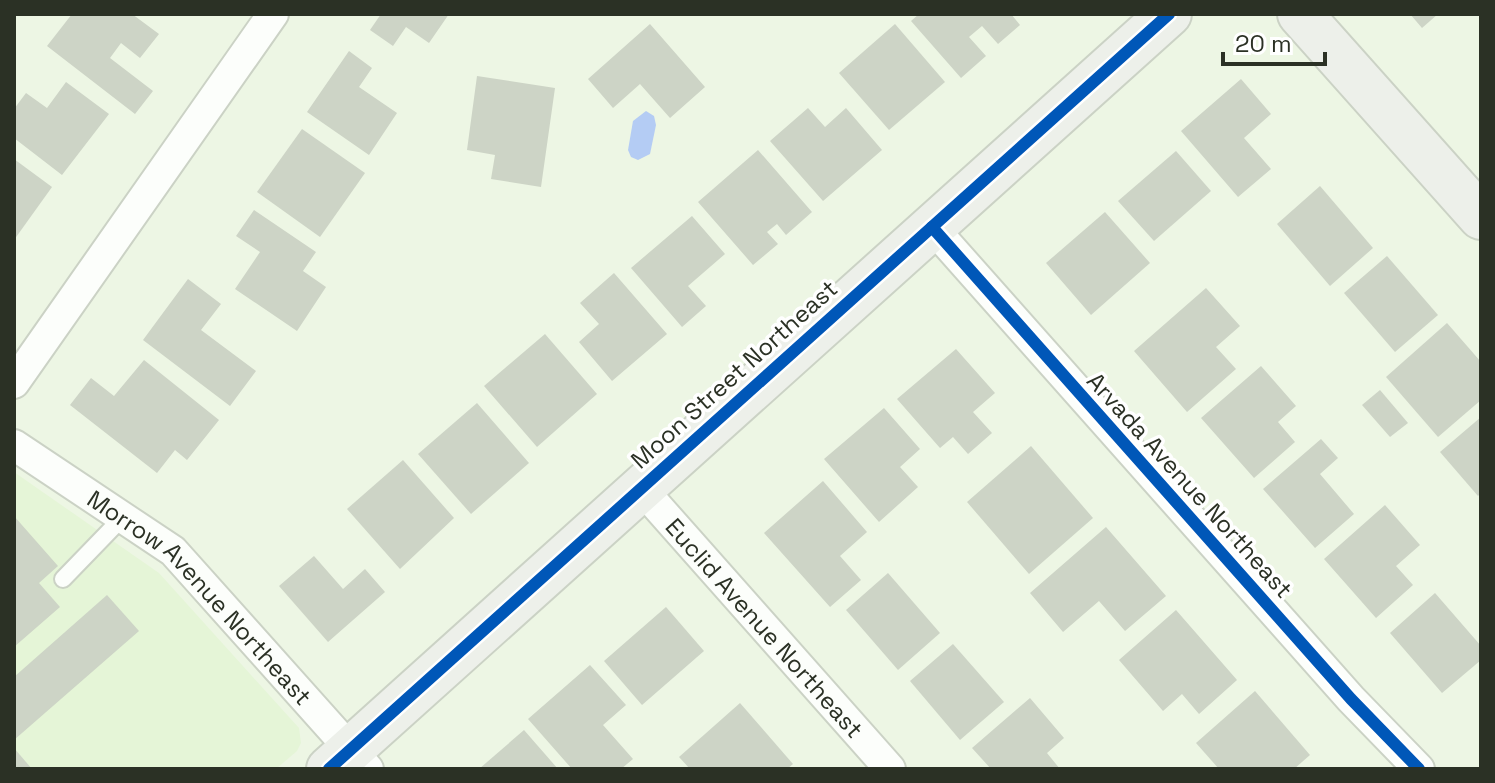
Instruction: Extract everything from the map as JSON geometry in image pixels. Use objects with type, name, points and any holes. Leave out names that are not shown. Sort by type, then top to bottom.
[{"type":"street","points":[[14,383],[273,14]]},
{"type":"street","name":"Moon Street Northeast","points":[[349,763],[640,487],[1169,14]]},
{"type":"street","points":[[1300,14],[1481,217]]},
{"type":"street","name":"Arvada Avenue Northeast","points":[[932,227],[1351,699],[1419,769]]},
{"type":"street","name":"Morrow Avenue Northeast","points":[[14,445],[173,551],[349,763]]},
{"type":"street","name":"Euclid Avenue Northeast","points":[[640,487],[890,769]]},
{"type":"lane","points":[[63,579],[123,517]]},
{"type":"shaded area","points":[[14,472],[159,573],[299,728],[301,743],[297,751],[276,769],[14,769]]},
{"type":"water","points":[[646,111],[654,116],[656,125],[650,154],[638,160],[631,157],[628,150],[633,121]]},
{"type":"building","points":[[72,14],[132,14],[159,34],[140,58],[121,43],[110,58],[153,91],[135,114],[47,46]]},
{"type":"building","points":[[381,14],[449,14],[429,43],[406,27],[393,46],[370,30]]},
{"type":"building","points":[[919,14],[1011,14],[1020,25],[998,44],[982,26],[969,37],[986,56],[961,78],[911,21]]},
{"type":"building","points":[[1410,14],[1438,14],[1422,28]]},
{"type":"building","points":[[650,24],[705,87],[670,118],[640,84],[613,108],[588,79]]},
{"type":"building","points":[[895,24],[945,82],[889,130],[839,73]]},
{"type":"building","points":[[349,51],[372,68],[359,87],[397,113],[369,155],[307,112]]},
{"type":"building","points":[[477,76],[555,88],[541,187],[491,179],[495,155],[467,150]]},
{"type":"building","points":[[1241,79],[1271,114],[1244,138],[1271,169],[1238,197],[1181,131]]},
{"type":"building","points":[[66,82],[109,114],[62,175],[14,138],[14,109],[26,93],[47,108]]},
{"type":"building","points":[[808,108],[825,127],[846,108],[882,150],[823,201],[770,141]]},
{"type":"building","points":[[302,129],[365,173],[320,237],[257,192]]},
{"type":"building","points":[[758,150],[812,212],[786,235],[777,224],[767,232],[778,244],[753,265],[698,202]]},
{"type":"building","points":[[1176,151],[1211,191],[1154,241],[1118,201]]},
{"type":"building","points":[[14,159],[52,187],[14,240]]},
{"type":"building","points":[[1320,186],[1373,248],[1330,286],[1277,224]]},
{"type":"building","points":[[254,210],[316,252],[303,271],[326,287],[297,331],[235,289],[260,252],[236,236]]},
{"type":"building","points":[[1105,212],[1150,263],[1091,315],[1046,263]]},
{"type":"building","points":[[692,216],[725,254],[688,286],[706,306],[682,327],[631,268]]},
{"type":"building","points":[[1387,256],[1438,315],[1395,352],[1344,293]]},
{"type":"building","points":[[614,273],[667,334],[612,381],[579,342],[599,324],[580,303]]},
{"type":"building","points":[[188,279],[221,304],[201,330],[256,371],[230,406],[143,340]]},
{"type":"building","points":[[1206,288],[1240,326],[1216,347],[1236,369],[1187,412],[1134,351]]},
{"type":"building","points":[[1447,323],[1481,362],[1481,400],[1438,437],[1386,377]]},
{"type":"building","points":[[545,334],[597,394],[537,447],[484,386]]},
{"type":"building","points":[[956,349],[995,393],[973,412],[992,433],[968,454],[953,437],[940,448],[897,399]]},
{"type":"building","points":[[144,360],[219,420],[187,460],[175,450],[157,473],[70,405],[91,378],[114,396]]},
{"type":"building","points":[[1261,366],[1296,406],[1278,422],[1295,442],[1254,478],[1201,418]]},
{"type":"building","points":[[1380,390],[1408,423],[1390,437],[1362,405]]},
{"type":"building","points":[[477,403],[529,463],[471,514],[418,454]]},
{"type":"building","points":[[884,408],[920,449],[900,467],[918,487],[879,522],[824,459]]},
{"type":"building","points":[[1481,417],[1481,493],[1478,496],[1440,452]]},
{"type":"building","points":[[1321,439],[1338,458],[1320,474],[1354,514],[1315,548],[1263,489]]},
{"type":"building","points":[[1031,446],[1093,518],[1029,574],[967,502]]},
{"type":"building","points":[[403,460],[454,518],[400,569],[347,509]]},
{"type":"building","points":[[823,481],[867,532],[840,556],[861,580],[830,607],[764,533]]},
{"type":"building","points":[[1385,505],[1420,545],[1396,566],[1413,585],[1376,618],[1324,559]]},
{"type":"building","points":[[14,516],[58,566],[39,583],[60,607],[14,647]]},
{"type":"building","points":[[1106,527],[1166,596],[1125,631],[1099,601],[1063,632],[1030,593]]},
{"type":"building","points":[[314,556],[343,589],[365,569],[385,592],[328,642],[279,586]]},
{"type":"building","points":[[888,573],[940,633],[898,670],[846,610]]},
{"type":"building","points":[[1435,593],[1481,646],[1481,660],[1442,693],[1390,633]]},
{"type":"building","points":[[107,595],[139,631],[14,740],[14,677]]},
{"type":"building","points":[[666,607],[704,651],[642,705],[604,661]]},
{"type":"building","points":[[1176,610],[1237,680],[1199,714],[1182,694],[1163,711],[1119,660]]},
{"type":"building","points":[[953,644],[1004,702],[960,740],[910,681]]},
{"type":"building","points":[[590,665],[626,705],[603,725],[633,759],[621,769],[572,769],[528,719]]},
{"type":"building","points":[[1255,691],[1310,755],[1294,769],[1219,769],[1196,743]]},
{"type":"building","points":[[1030,698],[1064,738],[1047,753],[1060,769],[991,769],[972,748]]},
{"type":"building","points":[[740,703],[793,764],[787,769],[690,769],[679,757]]},
{"type":"building","points":[[524,730],[558,769],[479,769]]},
{"type":"building","points":[[14,748],[32,769],[14,769]]},
{"type":"cycle path","points":[[329,769],[1169,14]]},
{"type":"cycle path","points":[[932,227],[1351,699],[1419,769]]}]
